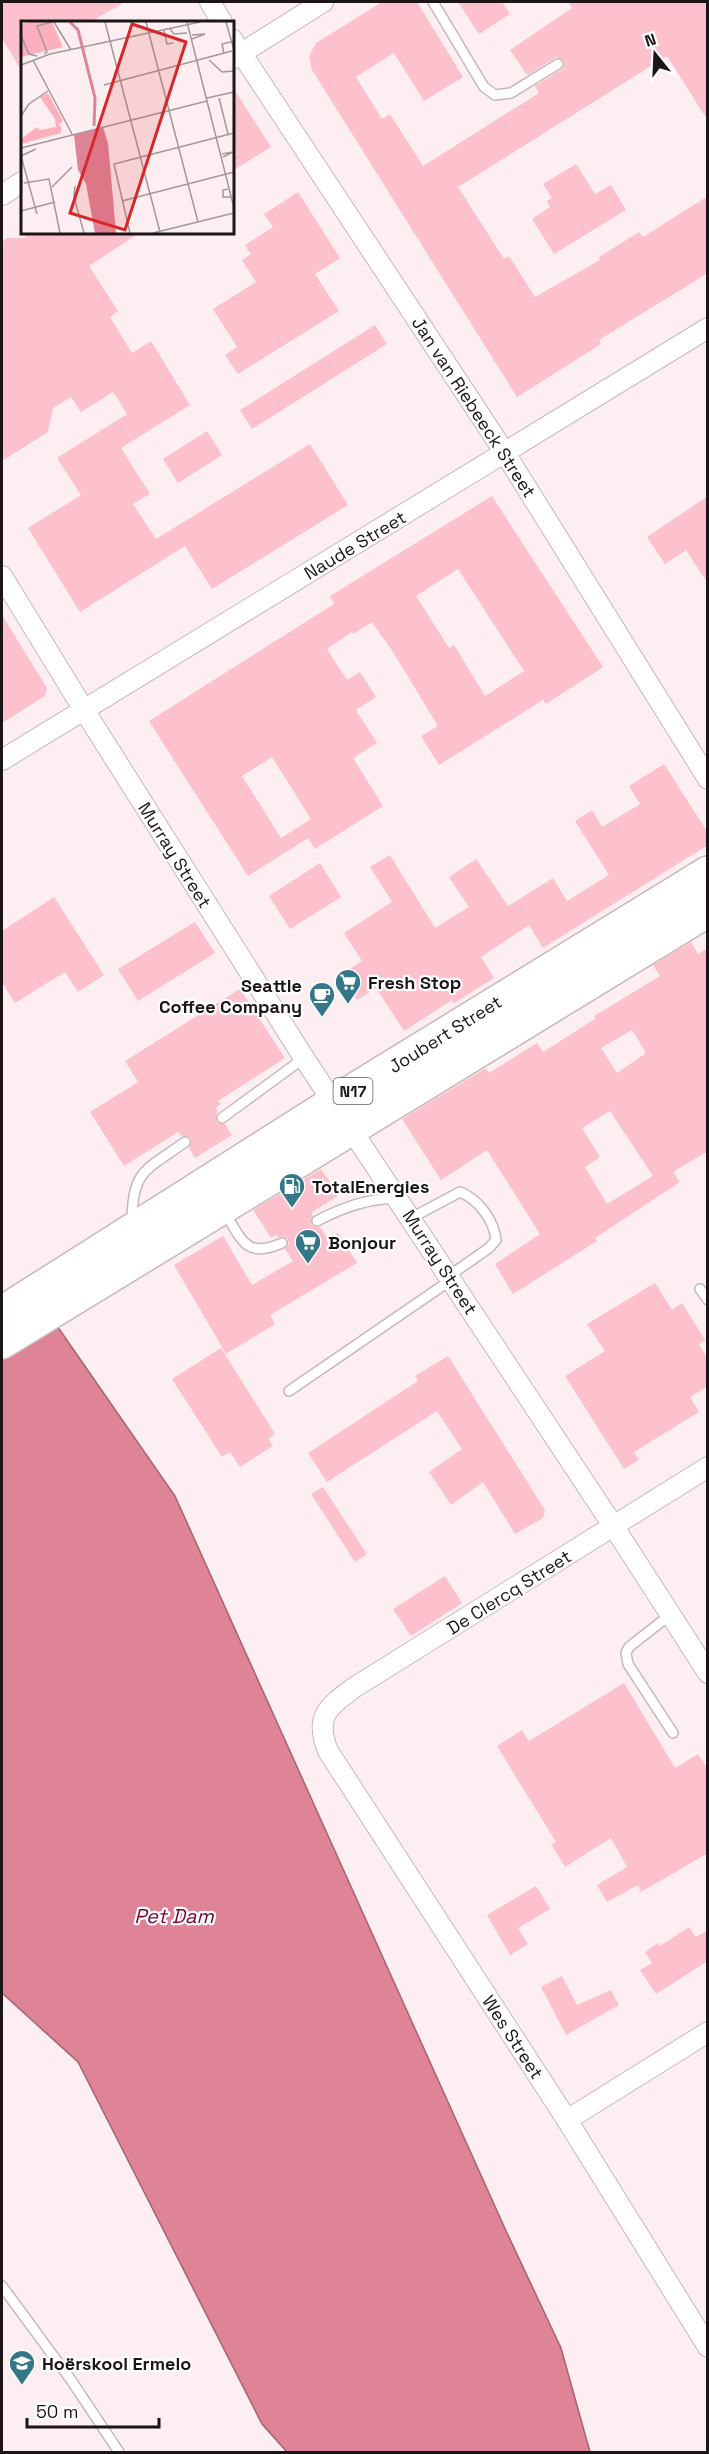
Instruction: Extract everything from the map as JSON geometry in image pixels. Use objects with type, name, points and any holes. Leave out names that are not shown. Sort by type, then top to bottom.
[{"type":"highway","name":"Joubert Street","points":[[2,1342],[222,1208],[343,1115],[708,873]]},
{"type":"highway","name":"Joubert Street","points":[[2,1313],[132,1231],[708,910]]},
{"type":"street","points":[[210,2],[221,21]]},
{"type":"street","points":[[235,50],[323,2]]},
{"type":"street","name":"Jan van Riebeeck Street","points":[[235,50],[505,453],[708,779]]},
{"type":"street","points":[[2,195],[21,183]]},
{"type":"street","name":"Naude Street","points":[[2,760],[708,328]]},
{"type":"street","name":"Murray Street","points":[[2,576],[304,1058],[708,1673]]},
{"type":"street","name":"De Clercq Street","points":[[322,1726],[330,1707],[355,1687],[708,1467]]},
{"type":"street","name":"Wes Street","points":[[322,1726],[328,1751],[567,2120],[708,2347]]},
{"type":"street","points":[[567,2120],[708,2032]]},
{"type":"lane","points":[[433,2],[484,87],[495,95],[511,93],[558,64]]},
{"type":"lane","points":[[222,1118],[304,1058]]},
{"type":"lane","points":[[132,1231],[134,1188],[141,1175],[185,1142]]},
{"type":"lane","points":[[289,1391],[450,1278],[496,1240],[495,1231],[489,1220],[471,1197],[460,1192],[411,1218]]},
{"type":"lane","points":[[317,1221],[340,1209],[374,1199],[397,1198]]},
{"type":"lane","points":[[222,1208],[246,1246],[252,1250],[267,1250],[282,1243]]},
{"type":"lane","points":[[700,1288],[708,1300]]},
{"type":"lane","points":[[670,1615],[629,1647],[626,1653],[628,1664],[673,1733]]},
{"type":"lane","points":[[2,2286],[119,2452]]},
{"type":"water","name":"Pet Dam","points":[[55,1323],[175,1496],[561,2348],[590,2452],[287,2452],[262,2424],[78,2062],[2,1993],[2,1359]]},
{"type":"building","points":[[2,2],[125,2],[92,21],[21,21],[21,70],[2,38]]},
{"type":"building","points":[[382,2],[417,2],[463,77],[424,101],[394,53],[356,77],[382,119],[390,114],[423,166],[539,93],[535,86],[564,68],[564,61],[557,57],[527,75],[510,50],[572,8],[568,2],[708,2],[708,121],[667,56],[458,187],[504,259],[509,256],[535,297],[600,260],[599,257],[639,232],[643,237],[708,196],[708,273],[599,340],[601,344],[517,397],[312,70],[309,56],[316,43]]},
{"type":"building","points":[[458,2],[502,2],[510,14],[479,34]]},
{"type":"building","points":[[234,89],[271,147],[234,170]]},
{"type":"building","points":[[576,164],[595,194],[611,185],[626,210],[554,254],[532,219],[550,207],[547,201],[552,198],[543,184]]},
{"type":"building","points":[[298,192],[340,258],[315,274],[339,311],[238,374],[225,355],[237,347],[213,309],[256,282],[242,260],[251,254],[245,245],[273,227],[264,214]]},
{"type":"building","points":[[24,234],[138,234],[89,266],[118,311],[110,317],[132,353],[151,341],[190,405],[121,448],[150,494],[133,504],[156,539],[310,444],[348,505],[212,589],[185,546],[80,612],[28,528],[81,495],[57,458],[127,414],[113,392],[81,412],[71,397],[53,408],[48,432],[2,461],[2,242],[7,238],[26,238]]},
{"type":"building","points":[[375,325],[387,344],[252,429],[240,410]]},
{"type":"building","points":[[207,431],[222,455],[178,483],[163,459]]},
{"type":"building","points":[[492,496],[603,667],[546,704],[543,700],[439,765],[421,736],[438,726],[393,652],[372,622],[353,634],[352,632],[327,649],[347,680],[360,672],[376,697],[356,710],[377,743],[353,758],[383,806],[315,849],[308,838],[248,876],[149,721],[334,604],[330,596]],"holes":[[[458,569],[524,671],[485,696],[454,645],[449,648],[416,596]],[[272,757],[311,819],[281,838],[242,776]]]},
{"type":"building","points":[[708,496],[708,584],[686,550],[665,564],[647,537]]},
{"type":"building","points":[[2,615],[47,688],[45,696],[2,723]]},
{"type":"building","points":[[664,764],[708,833],[708,845],[543,948],[529,925],[481,957],[494,978],[454,1003],[452,1000],[404,1031],[376,988],[357,1000],[341,975],[362,961],[344,933],[392,902],[370,867],[390,855],[435,928],[469,907],[449,877],[476,859],[508,906],[553,878],[567,901],[609,875],[575,821],[592,810],[602,827],[640,804],[629,786]]},
{"type":"building","points":[[320,863],[341,897],[290,929],[269,896]]},
{"type":"building","points":[[54,897],[104,975],[78,992],[65,972],[15,1003],[2,982],[2,931]]},
{"type":"building","points":[[195,922],[215,953],[138,1001],[118,969]]},
{"type":"building","points":[[691,942],[698,954],[708,948],[708,1151],[673,1172],[680,1182],[595,1238],[597,1241],[513,1294],[495,1264],[540,1234],[487,1150],[441,1180],[402,1119],[486,1068],[489,1073],[537,1043],[543,1052],[595,1019],[594,1016],[660,976],[653,965]],"holes":[[[632,1030],[646,1053],[617,1073],[601,1048]],[[610,1111],[653,1176],[607,1204],[585,1167],[600,1157],[582,1128]]]},
{"type":"building","points":[[240,989],[285,1058],[218,1101],[221,1104],[216,1108],[218,1112],[216,1121],[225,1124],[232,1135],[195,1158],[189,1148],[191,1139],[178,1132],[124,1166],[90,1112],[138,1082],[125,1061]]},
{"type":"building","points":[[321,1169],[339,1195],[311,1213],[313,1216],[311,1224],[314,1227],[320,1227],[328,1239],[338,1233],[357,1263],[270,1315],[275,1324],[226,1354],[174,1265],[223,1236],[252,1285],[293,1261],[285,1249],[289,1244],[287,1238],[276,1235],[271,1238],[253,1210]]},
{"type":"building","points":[[655,1283],[672,1310],[682,1303],[705,1340],[699,1344],[708,1359],[708,1386],[690,1397],[699,1412],[634,1452],[639,1460],[624,1469],[565,1376],[605,1351],[587,1324]]},
{"type":"building","points":[[221,1348],[275,1434],[268,1439],[273,1446],[240,1467],[230,1452],[222,1457],[172,1379]]},
{"type":"building","points":[[448,1356],[545,1510],[543,1518],[515,1534],[483,1482],[451,1505],[429,1472],[462,1449],[437,1411],[327,1482],[308,1453],[418,1381],[415,1376]]},
{"type":"building","points":[[323,1487],[367,1554],[355,1562],[311,1494]]},
{"type":"building","points":[[445,1576],[462,1603],[411,1636],[393,1609]]},
{"type":"building","points":[[624,1683],[675,1768],[698,1754],[708,1769],[708,1853],[641,1892],[638,1885],[607,1902],[597,1885],[627,1867],[611,1838],[565,1867],[551,1844],[556,1842],[497,1746],[522,1730],[529,1741]]},
{"type":"building","points":[[536,1886],[550,1909],[518,1928],[528,1944],[510,1955],[487,1915]]},
{"type":"building","points":[[689,1927],[696,1937],[708,1930],[708,1961],[656,1994],[640,1970],[652,1963],[645,1952],[658,1943],[660,1946]]},
{"type":"building","points":[[562,1976],[577,2005],[611,1990],[619,2005],[566,2035],[541,1987]]},
{"type":"place","name":"Fresh Stop","points":[[348,1005]]},
{"type":"place","name":"Seattle Coffee Company","points":[[322,1018]]},
{"type":"place","name":"TotalEnergies","points":[[292,1209]]},
{"type":"place","name":"Bonjour","points":[[308,1265]]},
{"type":"place","name":"Hoërskool Ermelo","points":[[22,2386]]}]
